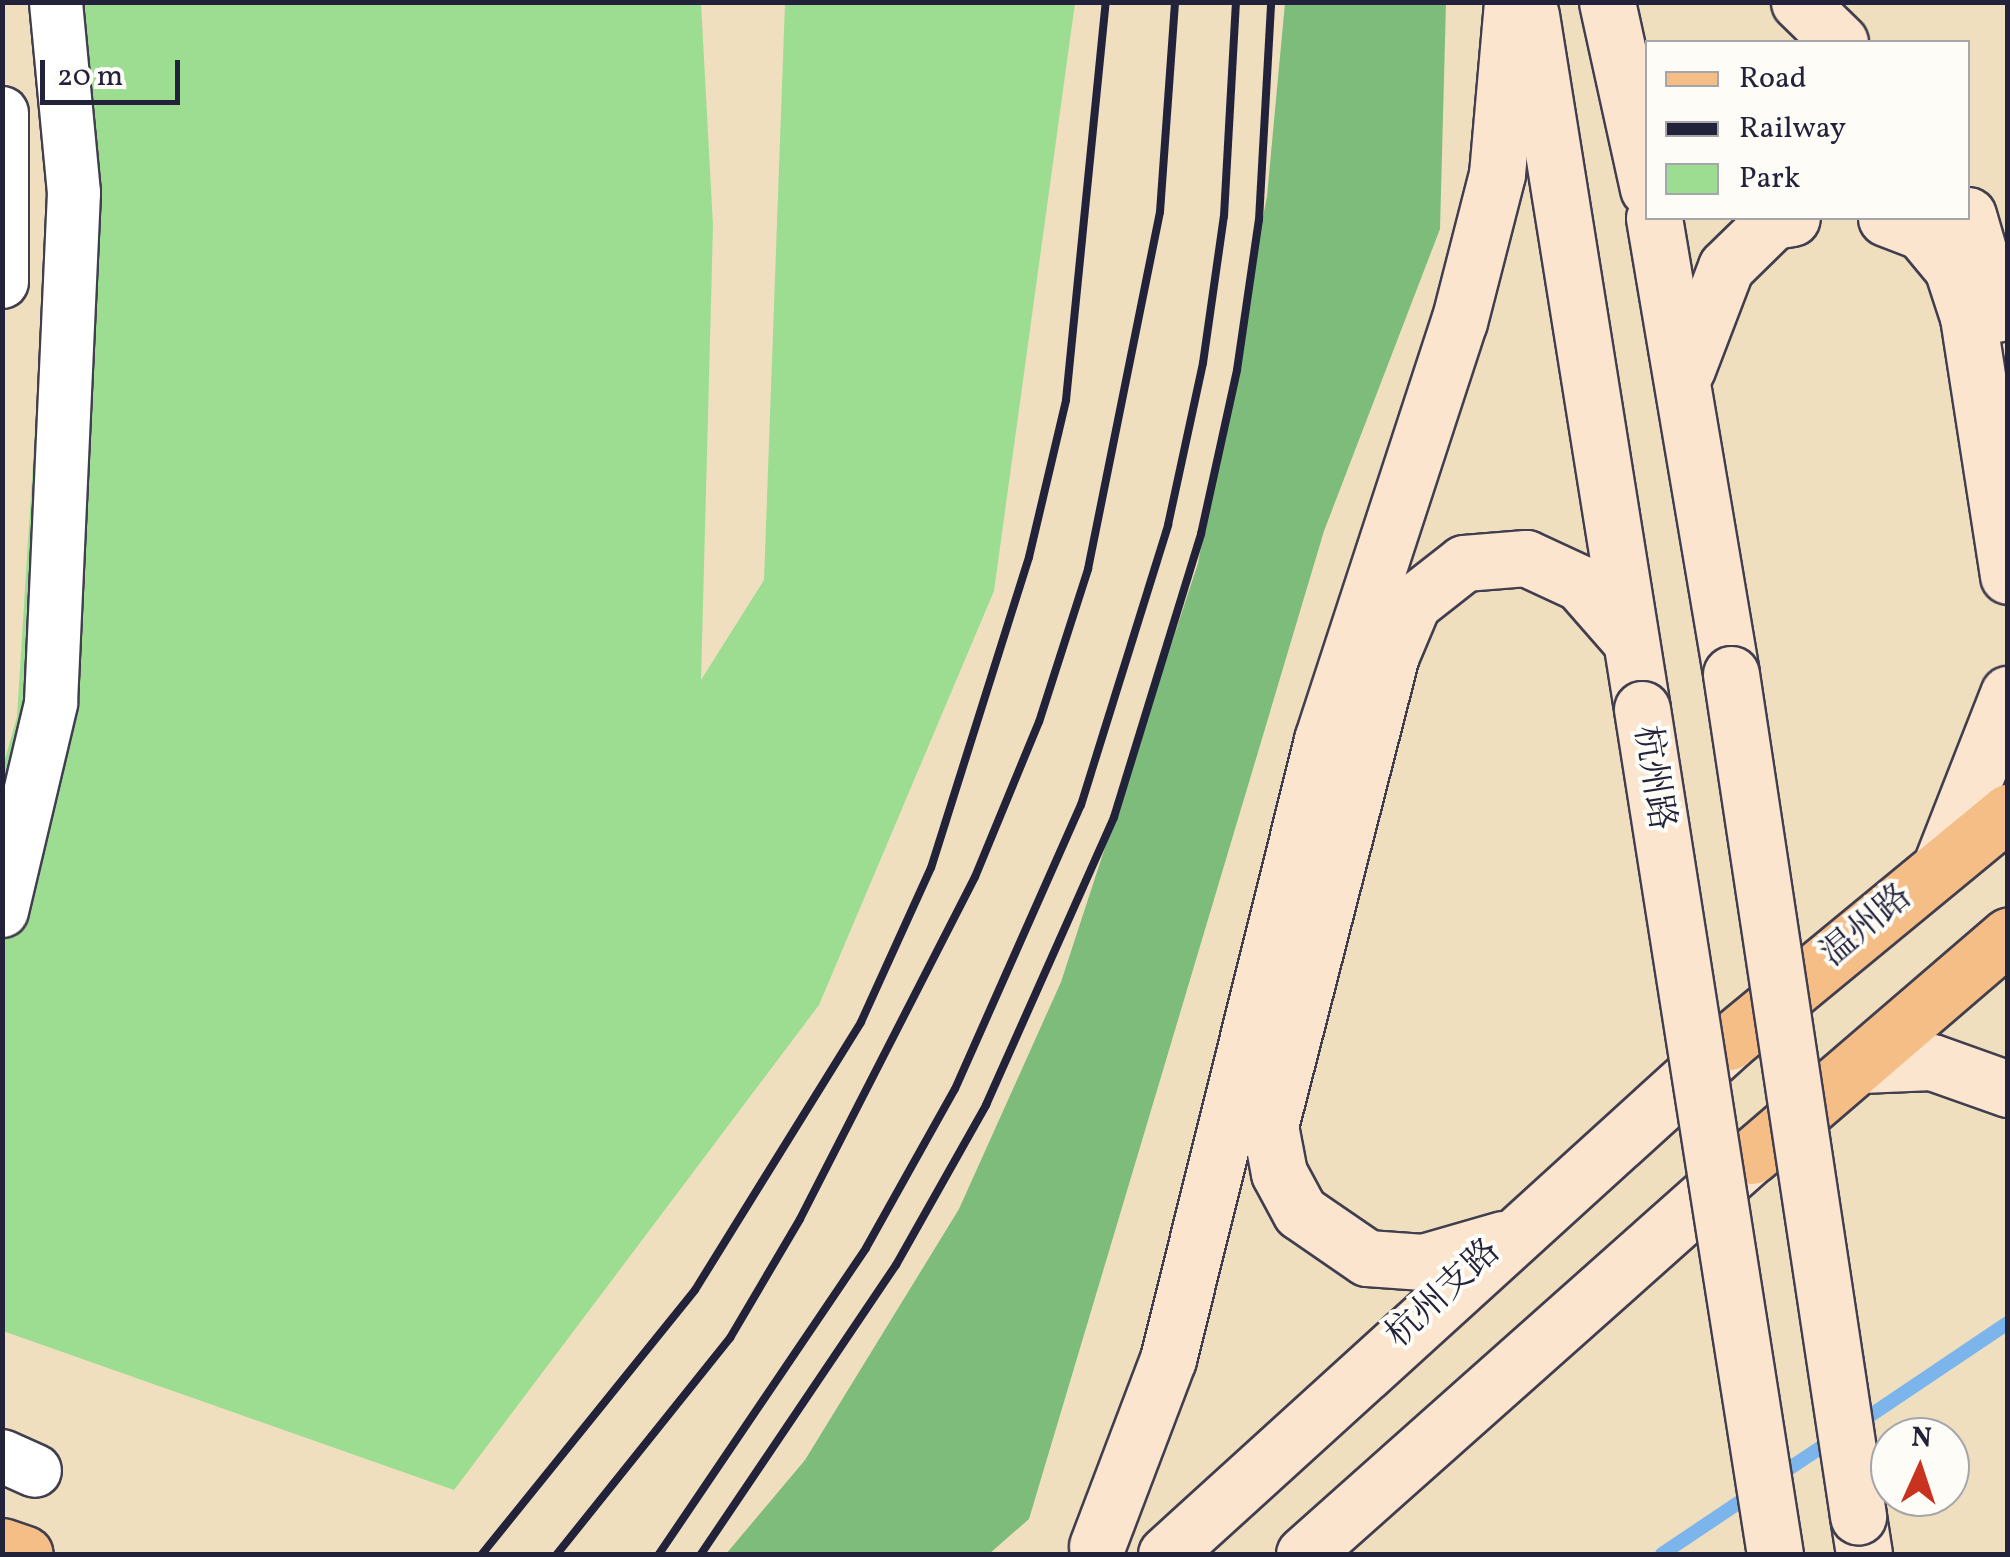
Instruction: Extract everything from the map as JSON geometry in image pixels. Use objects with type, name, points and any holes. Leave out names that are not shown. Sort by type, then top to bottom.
[{"type":"main road","points":[[1090,1550],[1168,1359],[1322,740],[1459,322],[1497,174],[1512,2]]},
{"type":"main road","name":"杭州路","points":[[1529,2],[1776,1554]]},
{"type":"main road","points":[[1607,2],[1645,175]]},
{"type":"main road","points":[[1799,2],[1838,40]]},
{"type":"main road","points":[[1970,219],[1988,258],[2008,376]]},
{"type":"main road","points":[[1654,220],[1686,372],[1861,1535]]},
{"type":"main road","points":[[1686,372],[1726,267],[1773,221],[1779,220]]},
{"type":"main road","points":[[1891,220],[1922,232],[1958,285],[2008,576]]},
{"type":"main road","points":[[1503,1239],[1423,1262],[1367,1258],[1300,1212],[1279,1173],[1270,1126],[1390,655],[1413,603],[1464,563],[1526,558],[1580,583],[1628,639]]},
{"type":"main road","points":[[1941,864],[2008,694]]},
{"type":"main road","name":"温州路","points":[[1730,1042],[2008,812]]},
{"type":"main road","points":[[1304,1554],[1752,1156],[2008,936]]},
{"type":"main road","name":"杭州支路","points":[[1166,1554],[1503,1239],[1730,1042]]},
{"type":"main road","points":[[1862,1065],[1932,1062],[2008,1089]]},
{"type":"main road","points":[[1356,1554],[1372,1497]]},
{"type":"main road","points":[[1090,1550],[1216,1508]]},
{"type":"main road","points":[[2,1546],[24,1554]]},
{"type":"street","points":[[2,911],[51,703],[74,193],[56,2]]},
{"type":"street","points":[[2,113],[2,282]]},
{"type":"green space","points":[[38,3],[701,3],[713,226],[701,680],[764,580],[785,3],[1075,3],[994,591],[819,1005],[454,1490],[3,1331],[2,770],[17,717],[49,207]]},
{"type":"green space","points":[[1285,3],[1446,3],[1440,229],[1324,531],[1029,1519],[989,1554],[726,1554],[805,1460],[959,1209],[1061,982],[1198,563],[1267,196]]},
{"type":"waterway","points":[[1859,1423],[2008,1323]]},
{"type":"waterway","points":[[1775,1478],[1832,1440]]},
{"type":"waterway","points":[[1662,1554],[1753,1493]]},
{"type":"railway","points":[[482,1554],[695,1290],[861,1022],[931,868],[1029,557],[1066,400],[1106,2]]},
{"type":"railway","points":[[557,1554],[730,1338],[800,1219],[975,877],[1039,722],[1088,569],[1160,212],[1175,2]]},
{"type":"railway","points":[[659,1554],[866,1248],[955,1089],[1081,805],[1168,525],[1203,363],[1224,216],[1236,2]]},
{"type":"railway","points":[[701,1554],[896,1265],[986,1105],[1114,817],[1201,534],[1237,370],[1259,220],[1271,2]]}]
